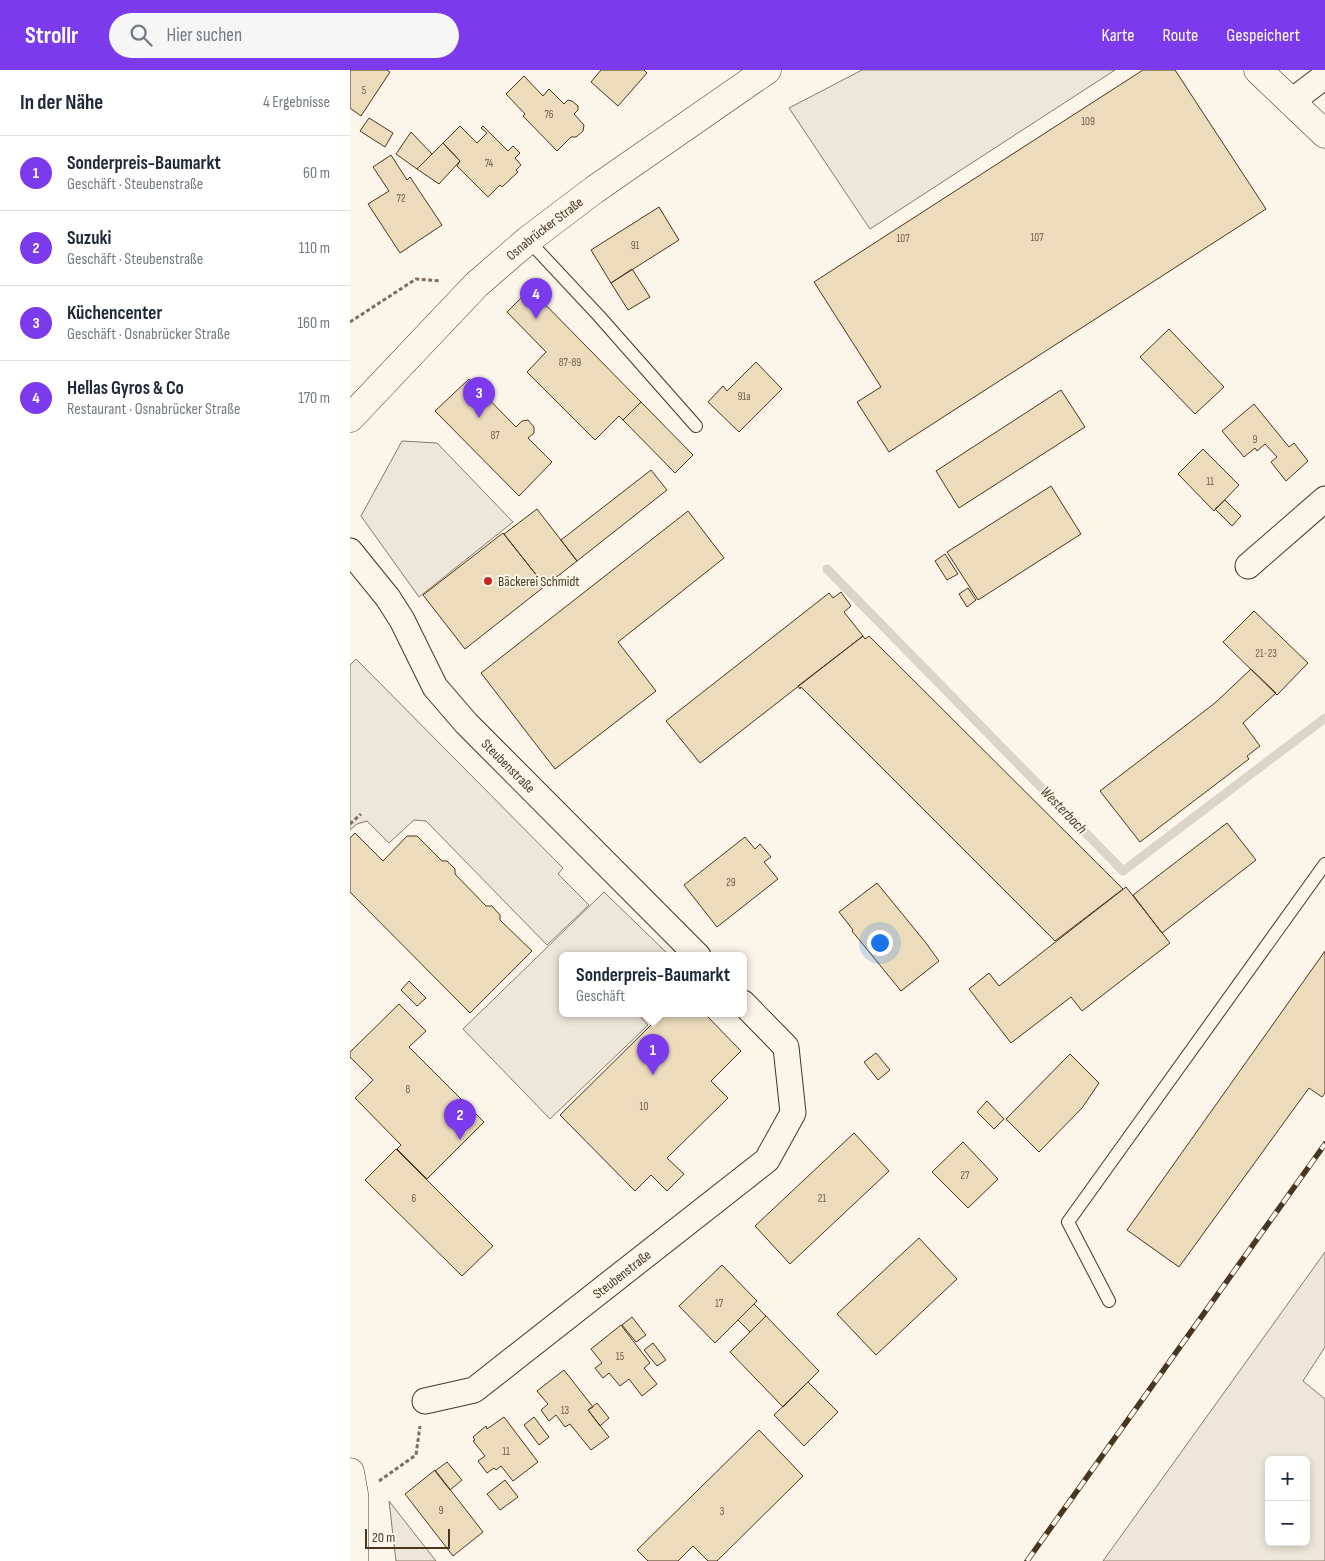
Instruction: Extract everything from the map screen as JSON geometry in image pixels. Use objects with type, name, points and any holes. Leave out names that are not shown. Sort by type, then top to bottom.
[{"type":"main road","name":"Osnabrücker Straße","points":[[350,418],[476,285],[528,240],[594,190],[767,70]]},
{"type":"main road","points":[[1258,70],[1325,134]]},
{"type":"main road","points":[[352,1483],[354,1561]]},
{"type":"street","points":[[1292,101],[1325,76]]},
{"type":"street","points":[[1248,566],[1325,499]]},
{"type":"street","name":"Steubenstraße","points":[[350,551],[388,598],[402,620],[435,687],[466,724],[694,952]]},
{"type":"street","name":"Steubenstraße","points":[[425,1401],[474,1390],[767,1160],[793,1114],[786,1047],[747,1007]]},
{"type":"lane","points":[[528,240],[599,316],[696,426]]},
{"type":"lane","points":[[1109,1301],[1068,1222],[1325,864]]},
{"type":"path","points":[[350,322],[416,279],[476,285]]},
{"type":"path","points":[[350,824],[360,814]]},
{"type":"path","points":[[352,1483],[385,1478],[416,1454],[425,1401]]},
{"type":"shaded area","points":[[862,70],[1115,70],[870,229],[789,108]]},
{"type":"shaded area","points":[[402,441],[437,443],[513,522],[419,597],[361,516]]},
{"type":"shaded area","points":[[356,659],[563,868],[558,874],[589,905],[547,945],[426,821],[414,820],[389,843],[367,821],[357,824],[350,830],[350,665]]},
{"type":"shaded area","points":[[604,892],[666,952],[559,952],[559,1017],[641,1017],[648,1025],[550,1119],[463,1029]]},
{"type":"shaded area","points":[[1325,1252],[1325,1347],[1303,1381],[1325,1399],[1325,1561],[1103,1561]]},
{"type":"shaded area","points":[[389,1501],[436,1561],[396,1561]]},
{"type":"building","points":[[350,70],[387,70],[390,72],[361,116],[350,108]]},
{"type":"building","points":[[601,70],[644,70],[647,73],[618,106],[591,82]]},
{"type":"building","points":[[1143,70],[1175,70],[1266,209],[889,452],[857,402],[881,387],[814,282]]},
{"type":"building","points":[[524,76],[543,96],[549,89],[564,104],[568,100],[578,106],[578,110],[574,114],[584,125],[583,131],[576,137],[571,137],[557,151],[523,116],[525,114],[506,94]]},
{"type":"building","points":[[369,118],[393,133],[385,147],[360,131]]},
{"type":"building","points":[[460,126],[477,143],[487,133],[481,128],[483,126],[508,151],[513,146],[520,153],[515,158],[521,165],[516,170],[518,172],[502,187],[500,185],[488,197],[457,166],[460,161],[443,143]]},
{"type":"building","points":[[411,132],[432,154],[417,169],[396,154]]},
{"type":"building","points":[[443,143],[460,161],[439,184],[417,169]]},
{"type":"building","points":[[391,155],[407,180],[410,177],[442,225],[400,253],[368,204],[389,191],[373,167]]},
{"type":"building","points":[[659,207],[679,240],[611,283],[591,250]]},
{"type":"building","points":[[632,269],[650,297],[628,310],[611,283]]},
{"type":"building","points":[[530,289],[641,402],[623,420],[619,416],[595,440],[527,372],[546,352],[507,312]]},
{"type":"building","points":[[1169,329],[1224,387],[1195,414],[1140,357]]},
{"type":"building","points":[[756,362],[782,389],[739,432],[708,402],[723,386],[727,391]]},
{"type":"building","points":[[469,379],[516,427],[522,421],[528,420],[534,427],[534,433],[528,438],[552,462],[519,496],[435,411]]},
{"type":"building","points":[[1061,390],[1085,427],[959,508],[936,471]]},
{"type":"building","points":[[641,402],[693,455],[675,473],[623,420]]},
{"type":"building","points":[[1254,404],[1289,447],[1294,443],[1308,461],[1286,481],[1271,462],[1277,457],[1265,444],[1257,451],[1255,448],[1244,457],[1222,431]]},
{"type":"building","points":[[1203,449],[1239,485],[1214,511],[1178,474]]},
{"type":"building","points":[[651,470],[667,490],[577,561],[561,540]]},
{"type":"building","points":[[1051,486],[1081,534],[978,600],[947,552]]},
{"type":"building","points":[[1225,500],[1241,516],[1232,526],[1215,509]]},
{"type":"building","points":[[537,509],[577,561],[545,586],[504,534]]},
{"type":"building","points":[[688,511],[724,558],[618,642],[656,691],[555,769],[481,673]]},
{"type":"building","points":[[503,533],[545,586],[465,649],[423,595]]},
{"type":"building","points":[[945,554],[958,574],[947,580],[935,561]]},
{"type":"building","points":[[968,588],[976,600],[967,607],[959,594]]},
{"type":"building","points":[[841,592],[851,606],[844,612],[863,636],[700,763],[666,721],[829,593],[833,598]]},
{"type":"building","points":[[1254,611],[1308,663],[1277,695],[1223,642]]},
{"type":"building","points":[[863,636],[865,639],[869,636],[1123,889],[1055,941],[798,686]]},
{"type":"building","points":[[1251,669],[1276,693],[1243,723],[1260,746],[1247,756],[1249,759],[1140,842],[1100,791],[1215,703]]},
{"type":"building","points":[[1227,823],[1256,860],[1162,933],[1133,895]]},
{"type":"building","points":[[355,833],[383,861],[407,836],[417,836],[442,861],[447,861],[455,869],[455,874],[486,906],[492,906],[500,915],[500,920],[532,951],[470,1013],[350,892],[350,838]]},
{"type":"building","points":[[745,837],[755,849],[760,844],[771,857],[764,862],[778,879],[717,927],[684,885]]},
{"type":"building","points":[[877,883],[939,961],[901,991],[852,931],[839,912]]},
{"type":"building","points":[[1126,887],[1170,943],[1082,1011],[1071,997],[1011,1043],[969,989],[989,973],[999,986]]},
{"type":"building","points":[[1325,951],[1325,1093],[1322,1097],[1309,1088],[1179,1267],[1127,1230]]},
{"type":"building","points":[[409,981],[426,998],[417,1006],[401,990]]},
{"type":"building","points":[[399,1004],[426,1031],[409,1047],[484,1122],[427,1179],[397,1149],[401,1145],[355,1098],[373,1080],[350,1057],[350,1052]]},
{"type":"building","points":[[645,1017],[708,1017],[741,1051],[711,1081],[728,1098],[667,1158],[684,1174],[667,1191],[651,1175],[635,1191],[560,1115],[652,1024]]},
{"type":"building","points":[[876,1053],[890,1070],[878,1080],[864,1062]]},
{"type":"building","points":[[1070,1054],[1099,1083],[1082,1108],[1039,1152],[1006,1119]]},
{"type":"building","points":[[987,1101],[1004,1119],[994,1129],[977,1112]]},
{"type":"building","points":[[854,1133],[889,1171],[790,1264],[755,1226]]},
{"type":"building","points":[[963,1142],[998,1179],[968,1208],[932,1172]]},
{"type":"building","points":[[396,1149],[493,1246],[462,1276],[365,1180]]},
{"type":"building","points":[[919,1238],[957,1279],[876,1355],[837,1314]]},
{"type":"building","points":[[722,1265],[757,1301],[715,1343],[679,1306]]},
{"type":"building","points":[[754,1304],[766,1316],[750,1332],[738,1320]]},
{"type":"building","points":[[766,1316],[819,1371],[783,1407],[730,1352]]},
{"type":"building","points":[[632,1317],[646,1335],[636,1342],[622,1325]]},
{"type":"building","points":[[621,1325],[650,1363],[644,1368],[657,1384],[642,1396],[629,1379],[620,1386],[609,1373],[603,1378],[595,1368],[602,1363],[591,1349]]},
{"type":"building","points":[[653,1343],[666,1360],[657,1366],[644,1350]]},
{"type":"building","points":[[564,1370],[593,1407],[588,1410],[609,1437],[591,1450],[570,1424],[565,1427],[556,1415],[549,1421],[541,1410],[548,1404],[537,1391]]},
{"type":"building","points":[[808,1382],[838,1412],[804,1446],[774,1415]]},
{"type":"building","points":[[597,1403],[609,1418],[600,1426],[588,1410]]},
{"type":"building","points":[[504,1417],[538,1462],[513,1481],[501,1466],[487,1473],[478,1461],[485,1456],[473,1441],[475,1440],[473,1437],[486,1426],[487,1429]]},
{"type":"building","points":[[534,1417],[549,1437],[539,1445],[524,1425]]},
{"type":"building","points":[[759,1430],[803,1476],[717,1561],[708,1561],[693,1546],[678,1561],[648,1561],[637,1550]]},
{"type":"building","points":[[447,1462],[462,1480],[450,1490],[435,1471]]},
{"type":"building","points":[[435,1470],[483,1532],[453,1556],[405,1494]]},
{"type":"building","points":[[505,1480],[518,1497],[500,1510],[487,1494]]},
{"type":"waterway","name":"Westerbach","points":[[827,569],[1123,871],[1325,718]]},
{"type":"railway","points":[[1027,1561],[1325,1144]]},
{"type":"place","name":"Hellas Gyros & Co","points":[[536,319]]},
{"type":"place","name":"Küchencenter","points":[[479,418]]},
{"type":"place","name":"Bäckerei Schmidt","points":[[488,581]]},
{"type":"place","name":"Sonderpreis-Baumarkt","points":[[653,1075]]},
{"type":"place","name":"Suzuki","points":[[460,1140]]}]
